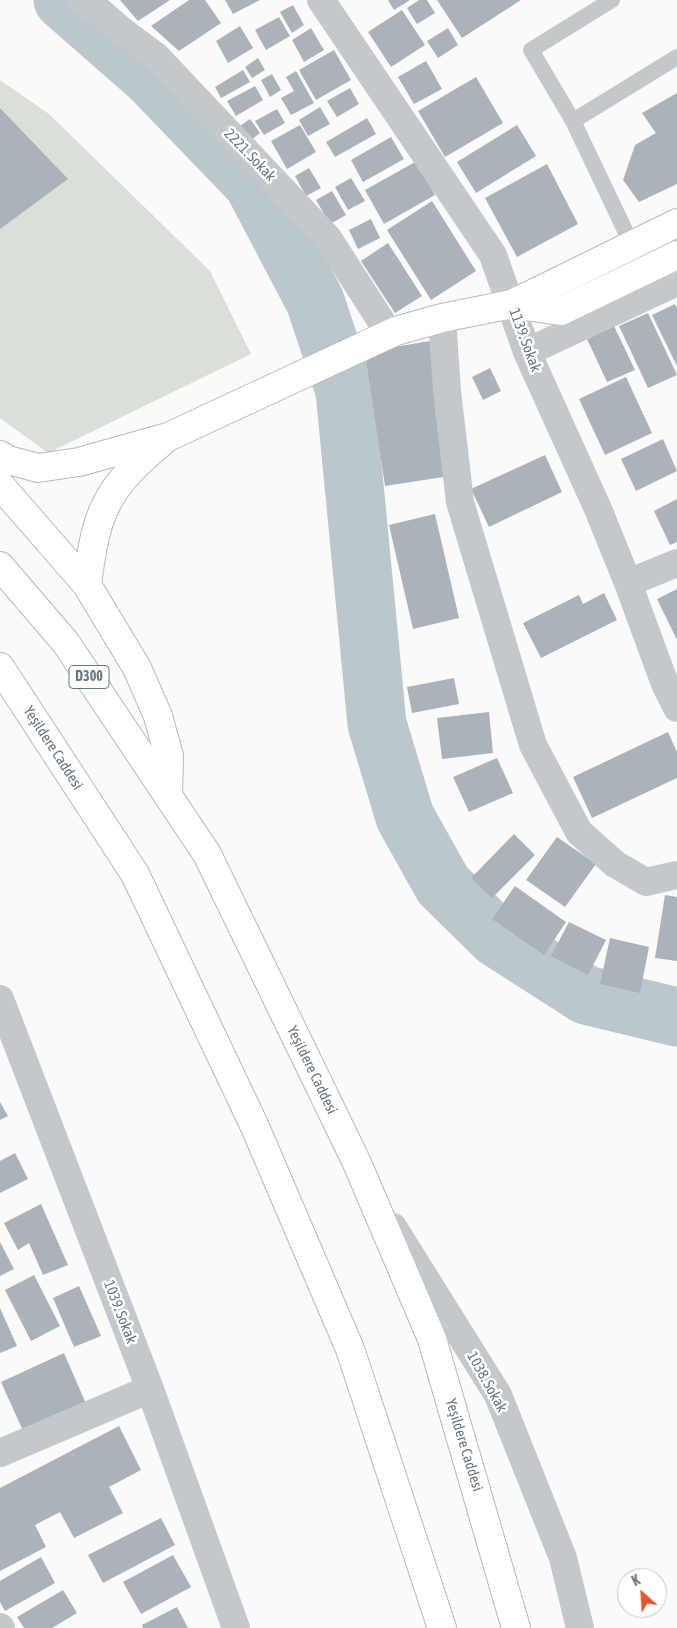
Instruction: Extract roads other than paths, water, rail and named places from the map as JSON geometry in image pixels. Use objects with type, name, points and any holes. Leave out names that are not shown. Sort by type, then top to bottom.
[{"type":"main road","points":[[0,455],[8,460],[38,468],[79,462],[168,437],[396,331],[442,318],[512,304],[673,224]]},
{"type":"main road","points":[[632,245],[644,271]]},
{"type":"main road","points":[[512,304],[561,311],[677,255]]},
{"type":"main road","points":[[87,585],[93,541],[101,511],[118,484],[142,459],[168,437]]},
{"type":"main road","points":[[0,485],[87,585],[137,668],[158,716],[169,756],[168,796]]},
{"type":"main road","name":"Yeşildere Caddesi","points":[[0,566],[66,643],[207,854],[365,1182],[432,1340],[516,1628]]},
{"type":"main road","name":"Yeşildere Caddesi","points":[[0,667],[135,874],[255,1127],[350,1349],[442,1628]]},
{"type":"street","name":"2221. Sokak","points":[[80,0],[157,57],[328,238],[385,327],[396,331]]},
{"type":"street","name":"1139. Sokak","points":[[321,0],[493,255],[512,304],[527,352],[598,509],[628,583],[665,684],[677,708]]},
{"type":"street","points":[[527,352],[677,282]]},
{"type":"street","points":[[442,318],[446,390],[460,502],[533,745],[579,832],[616,864],[646,882],[677,875]]},
{"type":"street","points":[[628,583],[677,563]]},
{"type":"street","name":"1039. Sokak","points":[[0,998],[150,1390],[236,1628]]},
{"type":"street","name":"1038. Sokak","points":[[365,1182],[498,1394],[564,1558],[580,1628]]},
{"type":"street","points":[[0,1453],[150,1390]]},
{"type":"lane","points":[[612,0],[531,50],[573,121],[632,245]]},
{"type":"lane","points":[[573,121],[677,57]]},
{"type":"waterway","points":[[63,0],[151,77],[253,183],[315,301],[345,391],[377,724],[405,817],[443,885],[497,938],[586,995],[677,1017]]}]
